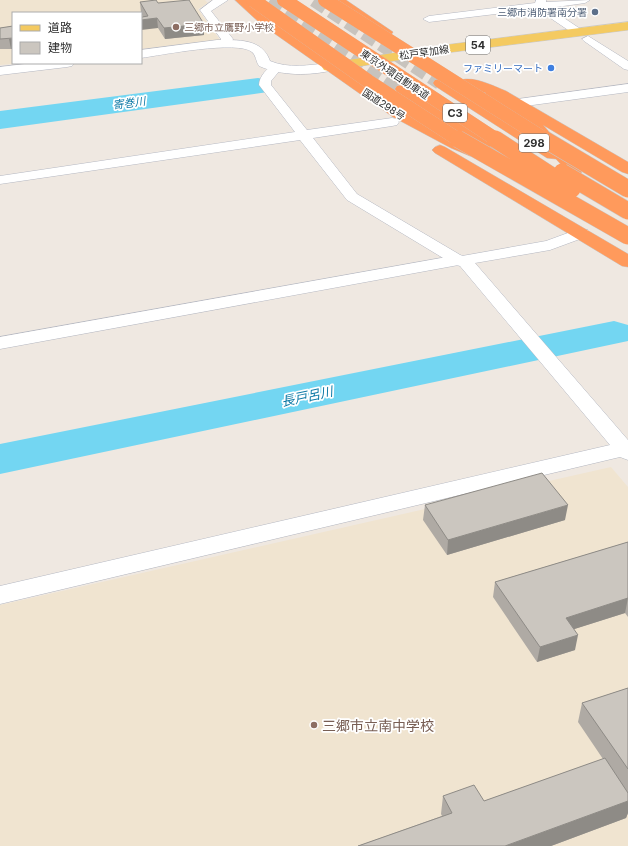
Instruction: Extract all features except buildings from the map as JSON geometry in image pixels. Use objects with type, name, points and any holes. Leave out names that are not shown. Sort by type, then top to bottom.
[{"type":"highway","name":"298","points":[[224,0],[265,21]]},
{"type":"highway","name":"国道298号","points":[[241,0],[265,21],[329,67],[395,118],[456,145],[543,180]]},
{"type":"highway","points":[[253,0],[368,81],[455,137],[628,236]]},
{"type":"highway","name":"東京外環自動車道","points":[[284,0],[537,168],[628,223]]},
{"type":"highway","name":"東京外環自動車道","points":[[301,0],[550,164],[628,212]]},
{"type":"highway","points":[[325,0],[522,125],[628,189]]},
{"type":"highway","name":"298","points":[[338,0],[465,83],[533,123],[575,170]]},
{"type":"highway","name":"298","points":[[440,83],[575,170],[628,202]]},
{"type":"highway","name":"298","points":[[465,83],[480,86],[518,103],[628,169]]},
{"type":"highway","name":"国道298号","points":[[402,89],[628,236]]},
{"type":"highway","points":[[395,118],[628,262]]},
{"type":"main road","name":"松戸草加線","points":[[329,67],[583,35],[628,26]]},
{"type":"main road","name":"松戸草加線","points":[[583,35],[628,34]]},
{"type":"street","points":[[224,0],[215,3],[205,10],[227,39],[226,44]]},
{"type":"street","points":[[429,19],[540,3],[585,0]]},
{"type":"street","points":[[540,3],[628,66]]},
{"type":"street","points":[[142,54],[235,43],[253,47],[259,51],[264,63],[275,69],[300,70],[329,67]]},
{"type":"street","points":[[0,71],[59,64]]},
{"type":"street","points":[[0,595],[626,451],[461,260],[352,197],[265,85],[265,80],[275,69]]},
{"type":"street","points":[[518,103],[628,88]]},
{"type":"street","points":[[0,180],[305,135],[395,118]]},
{"type":"street","points":[[0,343],[550,245],[582,233]]},
{"type":"shaded area","name":"三郷市立鷹野小学校","points":[[0,0],[205,0],[208,3],[198,9],[220,40],[142,49],[142,12],[12,12],[12,64],[0,65]]},
{"type":"shaded area","name":"三郷市立南中学校","points":[[611,467],[628,487],[628,846],[0,846],[0,605]]},
{"type":"waterway","name":"寄巻川","points":[[0,120],[258,86]]},
{"type":"waterway","name":"長戸呂川","points":[[0,459],[614,333]]},
{"type":"tunnel","points":[[270,0],[402,89]]},
{"type":"tunnel","points":[[314,0],[440,83]]},
{"type":"place","name":"三郷市消防署南分署","points":[[595,12]]},
{"type":"place","name":"三郷市立鷹野小学校","points":[[176,27]]},
{"type":"place","name":"ファミリーマート","points":[[551,68]]},
{"type":"place","name":"三郷市立南中学校","points":[[314,725]]}]
